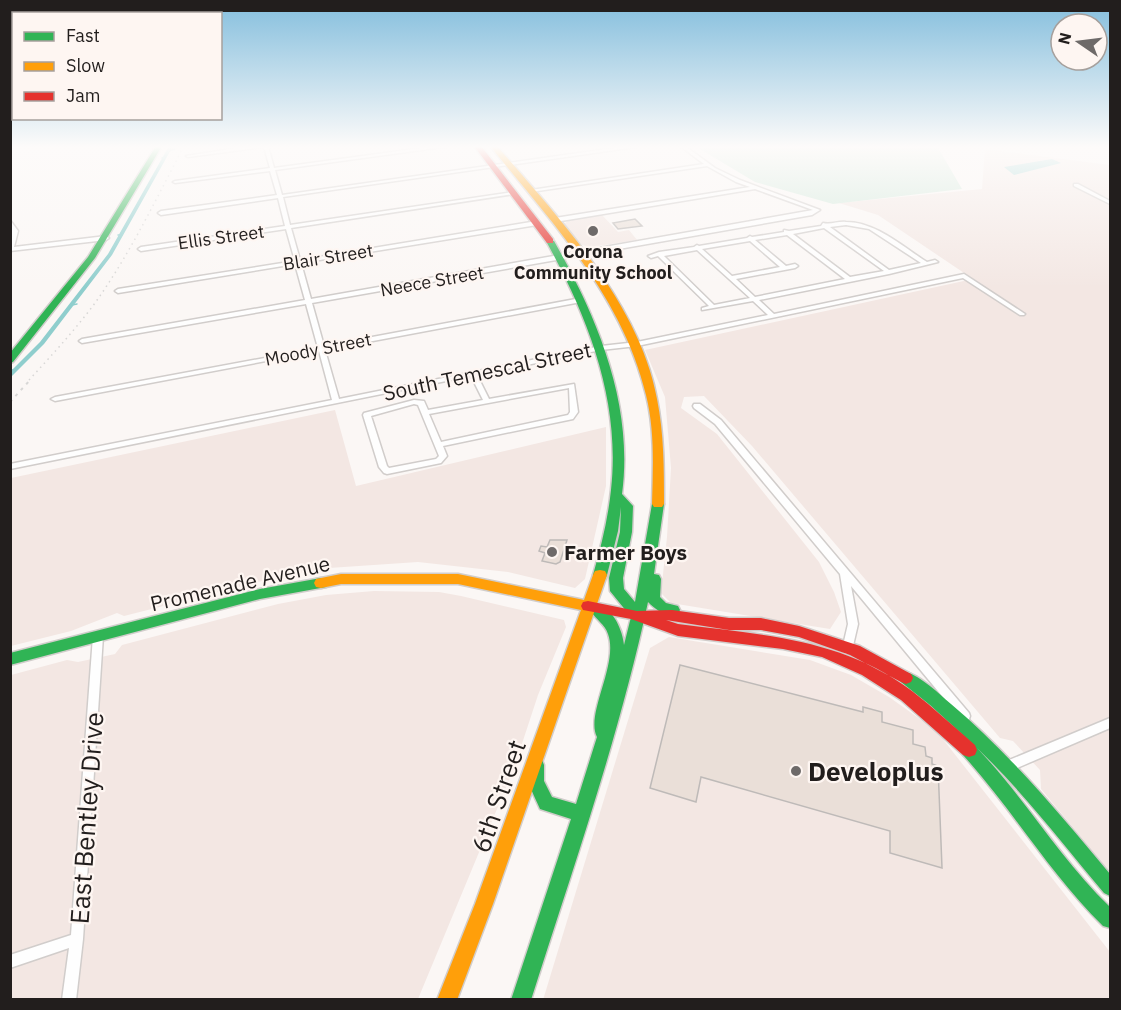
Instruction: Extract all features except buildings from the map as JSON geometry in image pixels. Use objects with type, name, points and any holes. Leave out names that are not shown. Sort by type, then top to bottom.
[{"type":"main road","points":[[10,360],[51,315],[105,238],[131,193]]},
{"type":"main road","points":[[514,193],[539,226],[568,252],[582,254]]},
{"type":"main road","points":[[533,193],[604,282],[636,345],[653,404],[659,449],[654,546],[656,567],[652,592],[656,603],[671,609],[735,618],[827,639],[848,647],[914,682],[961,719],[1007,766],[1110,887]]},
{"type":"main road","name":"6th Street","points":[[447,999],[484,904],[607,552],[617,496],[619,458],[612,391],[600,348],[581,300],[560,258],[539,226]]},
{"type":"main road","points":[[560,258],[576,259],[604,282]]},
{"type":"main road","points":[[617,496],[627,506],[626,532],[616,578],[617,591],[638,616],[658,625],[776,642],[824,652],[905,693],[946,725],[990,774],[1092,903],[1110,920]]},
{"type":"main road","points":[[521,999],[602,750],[654,546]]},
{"type":"main road","name":"Promenade Avenue","points":[[10,659],[291,587],[380,577],[432,577],[491,584],[638,616]]},
{"type":"main road","points":[[588,606],[609,616],[619,631],[619,651],[602,710],[602,750]]},
{"type":"main road","points":[[638,616],[658,613],[737,625],[746,622]]},
{"type":"main road","points":[[536,754],[536,781],[546,803],[582,814]]},
{"type":"street","points":[[279,193],[336,402]]},
{"type":"street","points":[[161,213],[307,193]]},
{"type":"street","name":"Ellis Street","points":[[141,249],[513,193]]},
{"type":"street","points":[[555,219],[720,193]]},
{"type":"street","name":"Neece Street","points":[[82,341],[309,303],[812,213],[817,210],[768,193]]},
{"type":"street","points":[[1091,193],[1110,203]]},
{"type":"street","points":[[10,221],[15,231],[11,249],[105,238]]},
{"type":"street","points":[[776,223],[850,280]]},
{"type":"street","points":[[651,256],[786,231],[846,223],[871,228],[926,264]]},
{"type":"street","points":[[823,225],[889,272]]},
{"type":"street","name":"Blair Street","points":[[118,291],[539,226]]},
{"type":"street","points":[[750,238],[785,268]]},
{"type":"street","points":[[697,247],[773,316]]},
{"type":"street","points":[[659,254],[713,307]]},
{"type":"street","points":[[704,309],[935,262]]},
{"type":"street","points":[[731,278],[795,266]]},
{"type":"street","name":"South Temescal Street","points":[[10,467],[600,348],[636,345],[964,276],[1022,314]]},
{"type":"street","name":"Moody Street","points":[[55,399],[581,300]]},
{"type":"street","points":[[473,375],[487,401]]},
{"type":"street","points":[[425,413],[572,385],[574,412],[570,417],[438,445]]},
{"type":"street","points":[[414,402],[421,403],[425,413],[443,456],[438,460],[387,471],[382,467],[367,415],[414,402]]},
{"type":"street","points":[[697,406],[718,422],[844,575],[866,597],[1007,766]]},
{"type":"street","points":[[843,660],[853,624],[844,575]]},
{"type":"street","name":"East Bentley Drive","points":[[69,999],[77,939],[98,636]]},
{"type":"street","points":[[990,774],[1110,723]]},
{"type":"street","points":[[10,962],[77,939]]},
{"type":"shaded area","points":[[940,193],[1110,193],[1110,872],[1041,789],[1040,770],[1013,741],[1000,738],[752,446],[704,396],[684,397],[681,408],[717,434],[819,562],[841,612],[830,629],[671,603],[661,593],[671,468],[665,397],[645,350],[973,279],[878,215],[839,203]]},
{"type":"shaded area","name":"Corona Community School","points":[[602,215],[618,232],[629,230],[637,240],[591,247],[582,245],[563,225],[569,220]]},
{"type":"shaded area","points":[[335,410],[356,486],[606,427],[606,486],[585,579],[575,588],[508,572],[418,562],[329,568],[282,576],[124,616],[117,613],[71,631],[11,646],[11,478]]},
{"type":"shaded area","points":[[374,591],[439,592],[461,596],[564,620],[566,627],[538,695],[514,768],[418,999],[11,1000],[11,675],[67,660],[78,662],[115,654],[122,645],[278,604],[326,595]]},
{"type":"shaded area","points":[[669,637],[810,660],[851,675],[889,697],[920,719],[942,738],[1110,952],[1110,999],[543,1000],[650,648]]},
{"type":"green space","points":[[794,193],[926,193],[833,204]]},
{"type":"waterway","points":[[10,376],[42,343],[110,254],[144,193]]},
{"type":"waterway","points":[[72,305],[77,304]]},
{"type":"waterway","points":[[11,370],[16,370]]},
{"type":"railway","points":[[29,380],[95,303],[120,265],[159,193]]},
{"type":"railway","points":[[10,402],[31,379]]},
{"type":"traffic: fast","points":[[10,360],[91,258],[130,193]]},
{"type":"traffic: fast","points":[[550,241],[572,280],[590,320],[604,361],[613,403],[618,445],[617,488],[611,531],[600,575]]},
{"type":"traffic: fast","points":[[617,496],[627,506],[626,532],[616,578],[617,591],[638,616]]},
{"type":"traffic: fast","points":[[521,1000],[577,829],[624,671],[650,560],[658,504]]},
{"type":"traffic: fast","points":[[654,579],[653,599],[662,607],[673,610]]},
{"type":"traffic: fast","points":[[10,659],[260,594],[321,583]]},
{"type":"traffic: fast","points":[[598,611],[610,623],[616,636],[617,651],[603,716],[602,732]]},
{"type":"traffic: fast","points":[[906,678],[935,700],[990,749],[1015,775],[1110,887]]},
{"type":"traffic: fast","points":[[969,750],[988,770],[1072,880],[1110,919]]},
{"type":"traffic: fast","points":[[536,765],[536,781],[546,803],[582,814]]},
{"type":"traffic: slow","points":[[533,193],[591,266],[617,307],[637,350],[652,397],[659,448],[658,504]]},
{"type":"traffic: slow","points":[[447,1000],[484,904],[600,575]]},
{"type":"traffic: slow","points":[[321,583],[341,579],[458,579],[588,606]]},
{"type":"traffic: jam","points":[[513,193],[550,241]]},
{"type":"traffic: jam","points":[[588,606],[631,614],[678,630],[783,643],[824,652],[867,671],[906,695],[969,750]]},
{"type":"traffic: jam","points":[[638,616],[672,615],[729,624],[761,624],[799,631],[855,650],[906,678]]},
{"type":"place","name":"Corona Community School","points":[[593,231]]},
{"type":"place","name":"Farmer Boys","points":[[552,552]]},
{"type":"place","name":"Developlus","points":[[796,771]]}]
